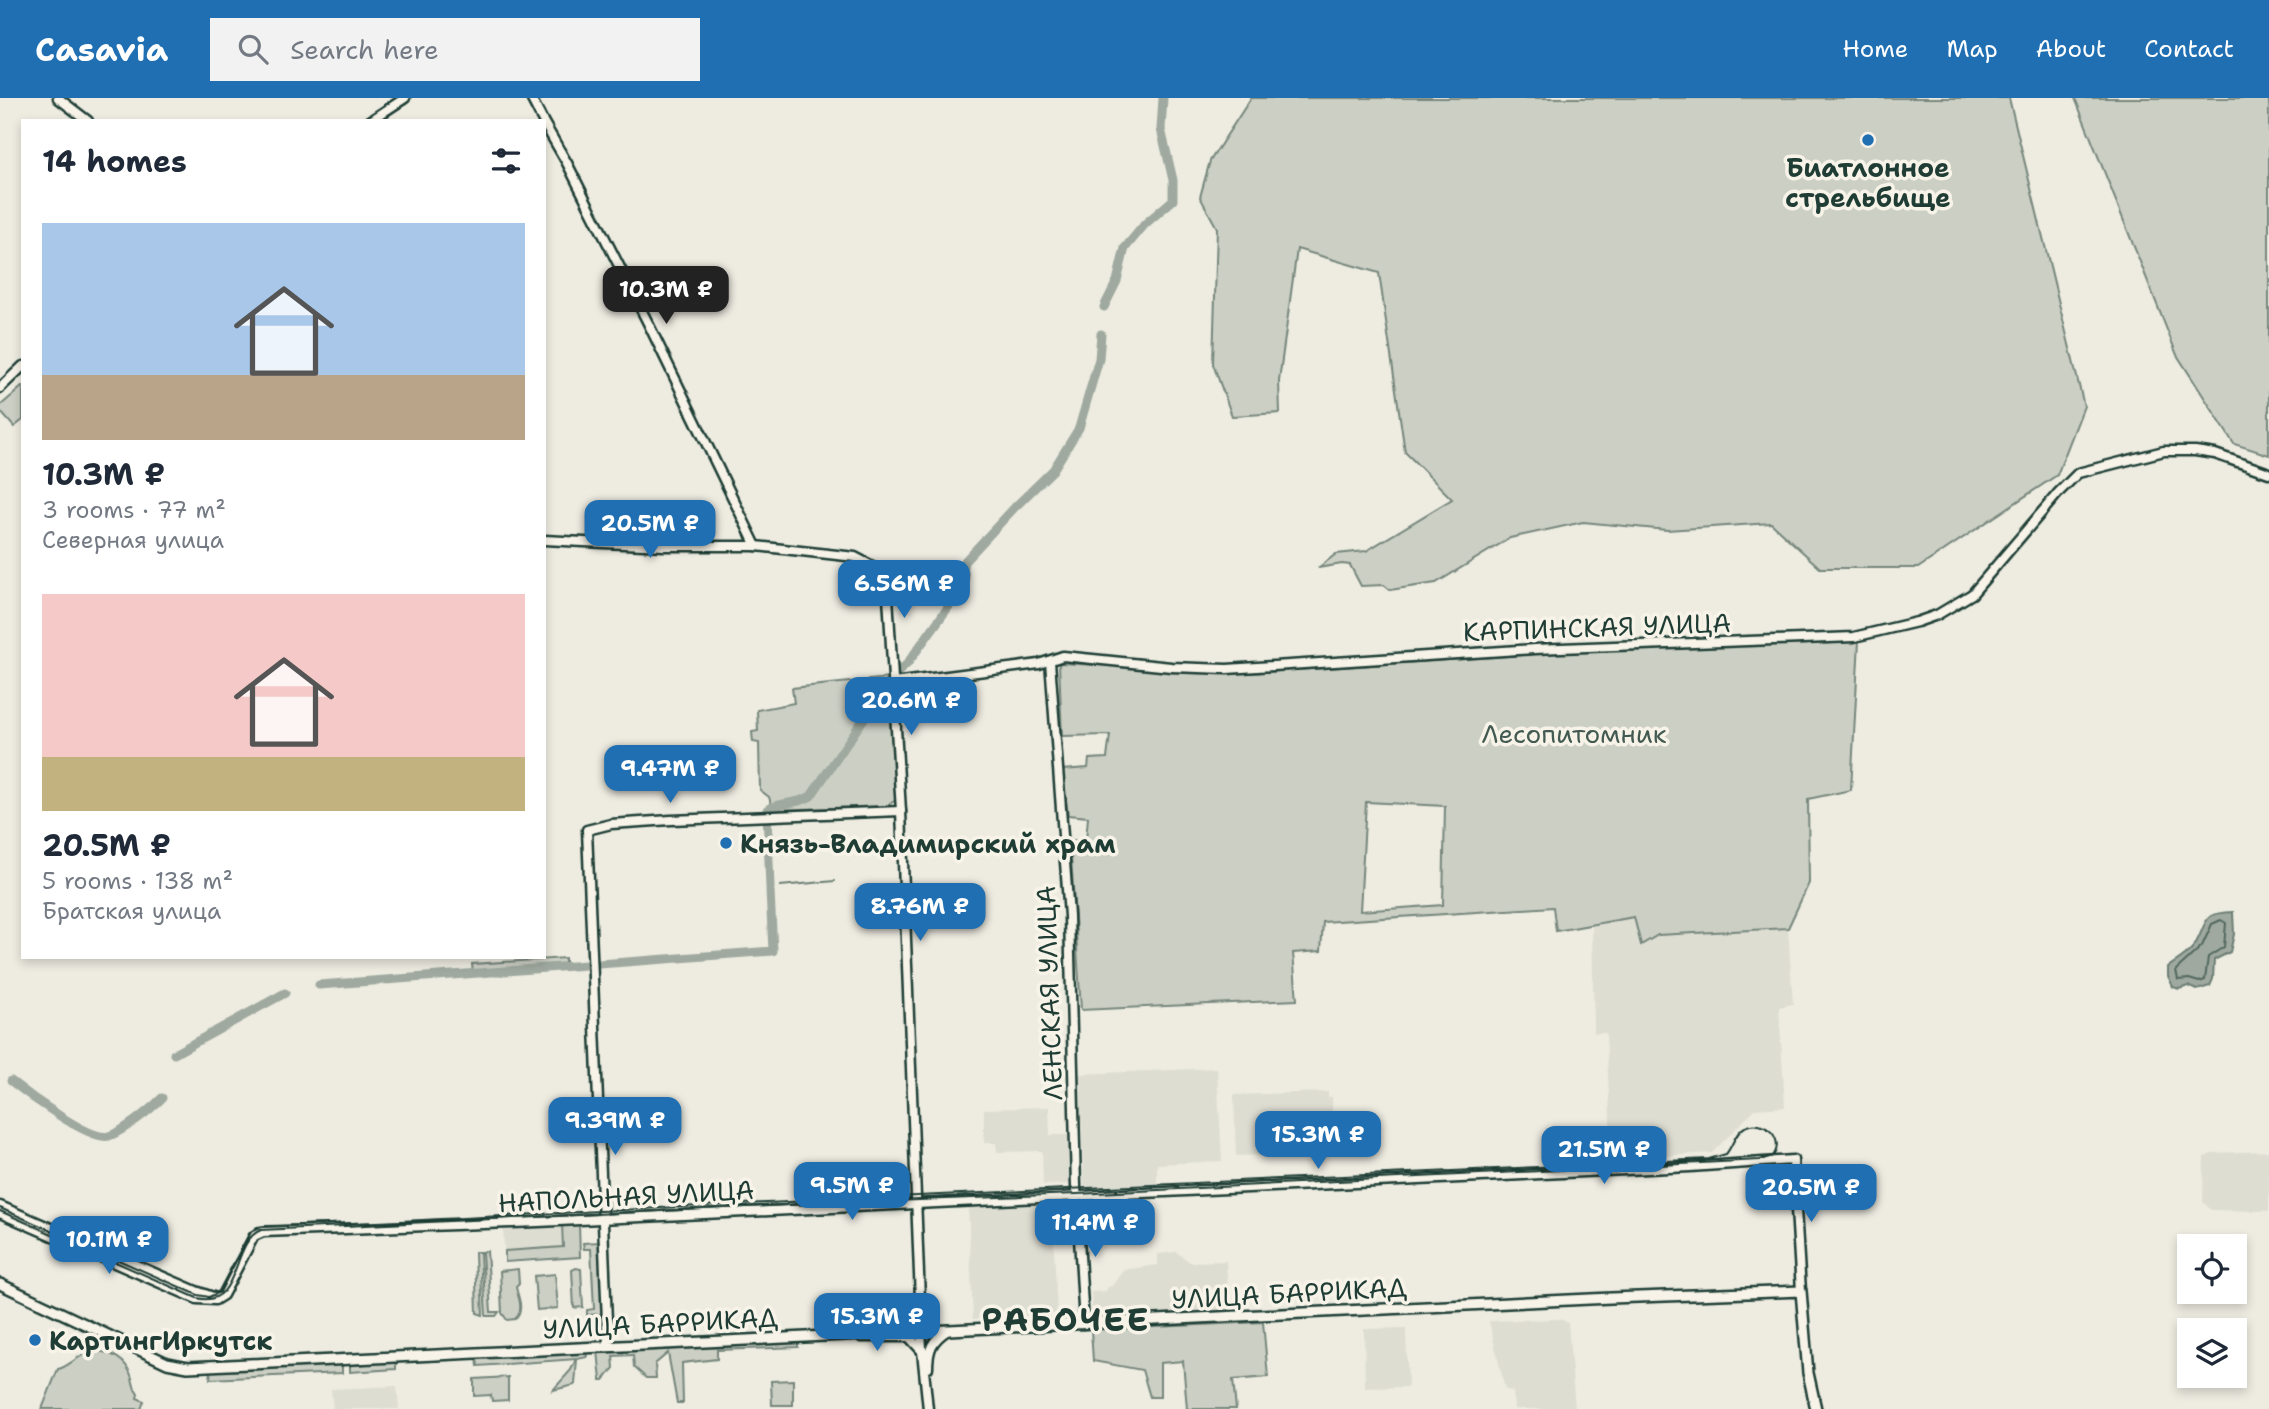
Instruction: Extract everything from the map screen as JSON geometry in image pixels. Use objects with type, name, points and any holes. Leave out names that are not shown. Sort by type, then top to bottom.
[{"type":"main road","name":"УЛИЦА БАРРИКАД","points":[[0,1284],[177,1366],[1801,1291]]},
{"type":"main road","points":[[1801,1291],[1808,1373],[1816,1409]]},
{"type":"street","points":[[58,98],[85,119]]},
{"type":"street","points":[[373,119],[405,98]]},
{"type":"street","points":[[531,98],[542,119]]},
{"type":"street","points":[[546,126],[649,325],[756,546]]},
{"type":"street","points":[[0,387],[21,368]]},
{"type":"street","name":"КАРПИНСКАЯ УЛИЦА","points":[[893,683],[1040,664],[1063,656],[1171,667],[1227,669],[1534,649],[1854,637],[1927,618],[1956,605],[1972,594],[2078,473],[2164,452],[2195,451],[2215,454],[2269,473]]},
{"type":"street","points":[[546,540],[664,546],[756,546],[855,557],[878,569],[885,579],[901,811],[922,1351],[928,1409]]},
{"type":"street","name":"ЛЕНСКАЯ УЛИЦА","points":[[1050,661],[1069,916],[1077,1196],[1084,1324]]},
{"type":"street","points":[[608,1346],[587,830],[611,824],[901,811]]},
{"type":"street","name":"НАПОЛЬНАЯ УЛИЦА","points":[[219,1298],[226,1291],[257,1234],[1412,1181],[1793,1160],[1801,1291]]},
{"type":"street","points":[[0,1206],[196,1291],[219,1298]]},
{"type":"street","points":[[0,1213],[197,1299],[209,1301],[219,1298]]},
{"type":"street","points":[[928,1409],[928,1351],[937,1337],[948,1330]]},
{"type":"street","points":[[844,1335],[872,1339],[909,1337],[922,1351]]},
{"type":"shaded area","points":[[1635,917],[1641,945],[1658,935],[1788,928],[1793,1004],[1779,1007],[1785,1107],[1755,1109],[1712,1153],[1612,1159],[1606,1033],[1594,1033],[1592,924]]},
{"type":"shaded area","points":[[1217,1068],[1222,1161],[1157,1164],[1157,1184],[1084,1188],[1079,1074]]},
{"type":"shaded area","points":[[1328,1092],[1328,1097],[1332,1097],[1332,1112],[1354,1111],[1355,1152],[1236,1156],[1234,1095]]},
{"type":"shaded area","points":[[1049,1107],[1050,1135],[1071,1135],[1072,1184],[1043,1185],[1042,1151],[997,1152],[996,1143],[984,1143],[984,1109]]},
{"type":"shaded area","points":[[2269,1151],[2269,1211],[2211,1210],[2203,1202],[2204,1157],[2214,1153]]},
{"type":"shaded area","points":[[1052,1203],[1057,1314],[973,1319],[968,1207]]},
{"type":"shaded area","points":[[579,1223],[580,1257],[505,1262],[503,1228]]},
{"type":"shaded area","points":[[1176,1252],[1190,1262],[1226,1261],[1229,1311],[1093,1317],[1091,1292],[1106,1291],[1123,1270],[1158,1265],[1158,1254]]},
{"type":"shaded area","points":[[1560,1319],[1568,1323],[1575,1409],[1514,1409],[1513,1392],[1505,1389],[1489,1321]]},
{"type":"shaded area","points":[[1406,1328],[1408,1387],[1365,1388],[1364,1329]]},
{"type":"shaded area","points":[[397,1386],[399,1409],[333,1409],[331,1389]]},
{"type":"green space","points":[[1251,98],[2009,98],[2084,406],[2057,475],[1918,568],[1820,568],[1771,523],[1667,530],[1583,522],[1510,538],[1436,583],[1390,590],[1384,585],[1361,586],[1350,565],[1318,568],[1336,554],[1366,551],[1452,499],[1405,452],[1379,273],[1297,249],[1279,381],[1280,413],[1232,416],[1213,364],[1217,228],[1200,197],[1210,161]]},
{"type":"green space","points":[[2075,98],[2269,98],[2269,455],[2234,444],[2177,355]]},
{"type":"green space","points":[[21,388],[21,422],[14,427],[0,411],[0,406]]},
{"type":"green space","name":"Лесопитомник","points":[[1859,641],[1851,790],[1808,799],[1809,883],[1788,928],[1658,935],[1641,945],[1634,917],[1556,931],[1553,907],[1323,922],[1321,951],[1293,953],[1297,1000],[1081,1010],[1070,841],[1086,839],[1088,817],[1068,815],[1062,770],[1088,768],[1089,759],[1107,758],[1110,735],[1062,736],[1059,663],[1251,673],[1614,649]],"holes":[[[1366,802],[1445,806],[1443,905],[1360,911]]]},
{"type":"green space","points":[[888,678],[897,799],[887,806],[773,810],[769,797],[760,790],[759,743],[753,742],[752,732],[758,731],[757,710],[794,703],[792,688]]},
{"type":"green space","points":[[565,958],[565,965],[473,973],[472,964]]},
{"type":"green space","points":[[579,1223],[580,1257],[505,1262],[505,1251],[563,1247],[562,1224]]},
{"type":"green space","points":[[600,1242],[602,1314],[587,1315],[587,1310],[594,1309],[591,1249],[584,1249],[583,1243]]},
{"type":"green space","points":[[487,1251],[491,1312],[499,1312],[496,1316],[486,1316],[482,1252]]},
{"type":"green space","points":[[475,1252],[480,1252],[483,1315],[477,1313]]},
{"type":"green space","points":[[518,1269],[519,1284],[516,1287],[520,1311],[515,1319],[507,1320],[502,1313],[500,1271]]},
{"type":"green space","points":[[581,1269],[583,1307],[574,1308],[572,1270]]},
{"type":"green space","points":[[555,1274],[558,1308],[537,1310],[534,1276]]},
{"type":"green space","points":[[1263,1322],[1268,1377],[1233,1380],[1236,1409],[1187,1409],[1183,1361],[1160,1363],[1160,1397],[1150,1397],[1142,1370],[1093,1361],[1091,1330]]},
{"type":"green space","points":[[798,1341],[798,1347],[717,1350],[717,1359],[682,1363],[683,1403],[677,1403],[668,1353],[655,1364],[656,1378],[646,1378],[634,1367],[633,1355],[613,1356],[614,1368],[601,1380],[598,1351]]},
{"type":"green space","points":[[92,1351],[117,1357],[122,1361],[130,1371],[137,1398],[144,1401],[141,1409],[42,1409],[58,1369]]},
{"type":"green space","points":[[586,1352],[587,1357],[577,1359],[575,1385],[553,1390],[571,1370],[576,1359],[478,1366],[477,1358]]},
{"type":"green space","points":[[396,1362],[396,1369],[350,1372],[350,1365]]},
{"type":"green space","points":[[342,1364],[342,1373],[210,1379],[211,1371]]},
{"type":"green space","points":[[508,1377],[508,1400],[492,1401],[491,1395],[474,1396],[474,1379]]},
{"type":"green space","points":[[793,1380],[793,1405],[772,1405],[771,1381]]},
{"type":"water","points":[[2233,912],[2234,934],[2230,952],[2214,960],[2210,986],[2197,990],[2189,986],[2179,989],[2173,987],[2168,976],[2168,967],[2192,949],[2205,922],[2211,916]]},
{"type":"waterway","points":[[1104,307],[1117,281],[1125,248],[1145,224],[1173,200],[1173,180],[1161,129],[1163,98]]},
{"type":"waterway","points":[[897,673],[907,664],[957,595],[965,578],[963,563],[1053,470],[1079,428],[1099,359],[1101,334]]},
{"type":"waterway","points":[[770,888],[767,810],[811,796],[891,679]]},
{"type":"waterway","points":[[780,886],[835,881]]},
{"type":"waterway","points":[[319,985],[773,951],[770,891]]},
{"type":"waterway","points":[[174,1054],[285,993]]},
{"type":"waterway","points":[[11,1081],[59,1115],[100,1136],[109,1136],[122,1130],[162,1098]]},
{"type":"tram line","points":[[0,1208],[198,1295],[209,1297],[220,1292],[251,1232],[257,1227],[265,1226],[1709,1159],[1726,1154],[1739,1132],[1752,1125],[1759,1125],[1771,1131],[1777,1143],[1773,1156],[1760,1160],[1077,1194],[261,1230],[251,1237],[245,1247],[229,1284],[221,1294],[211,1299],[197,1298],[0,1211]]},
{"type":"place","name":"Биатлонное стрельбище","points":[[1868,140]]},
{"type":"place","name":"Князь-Владимирский храм","points":[[726,843]]},
{"type":"place","name":"КартингИркутск","points":[[35,1340]]},
{"type":"district","name":"РАБОЧЕЕ","points":[[1066,1319]]}]
